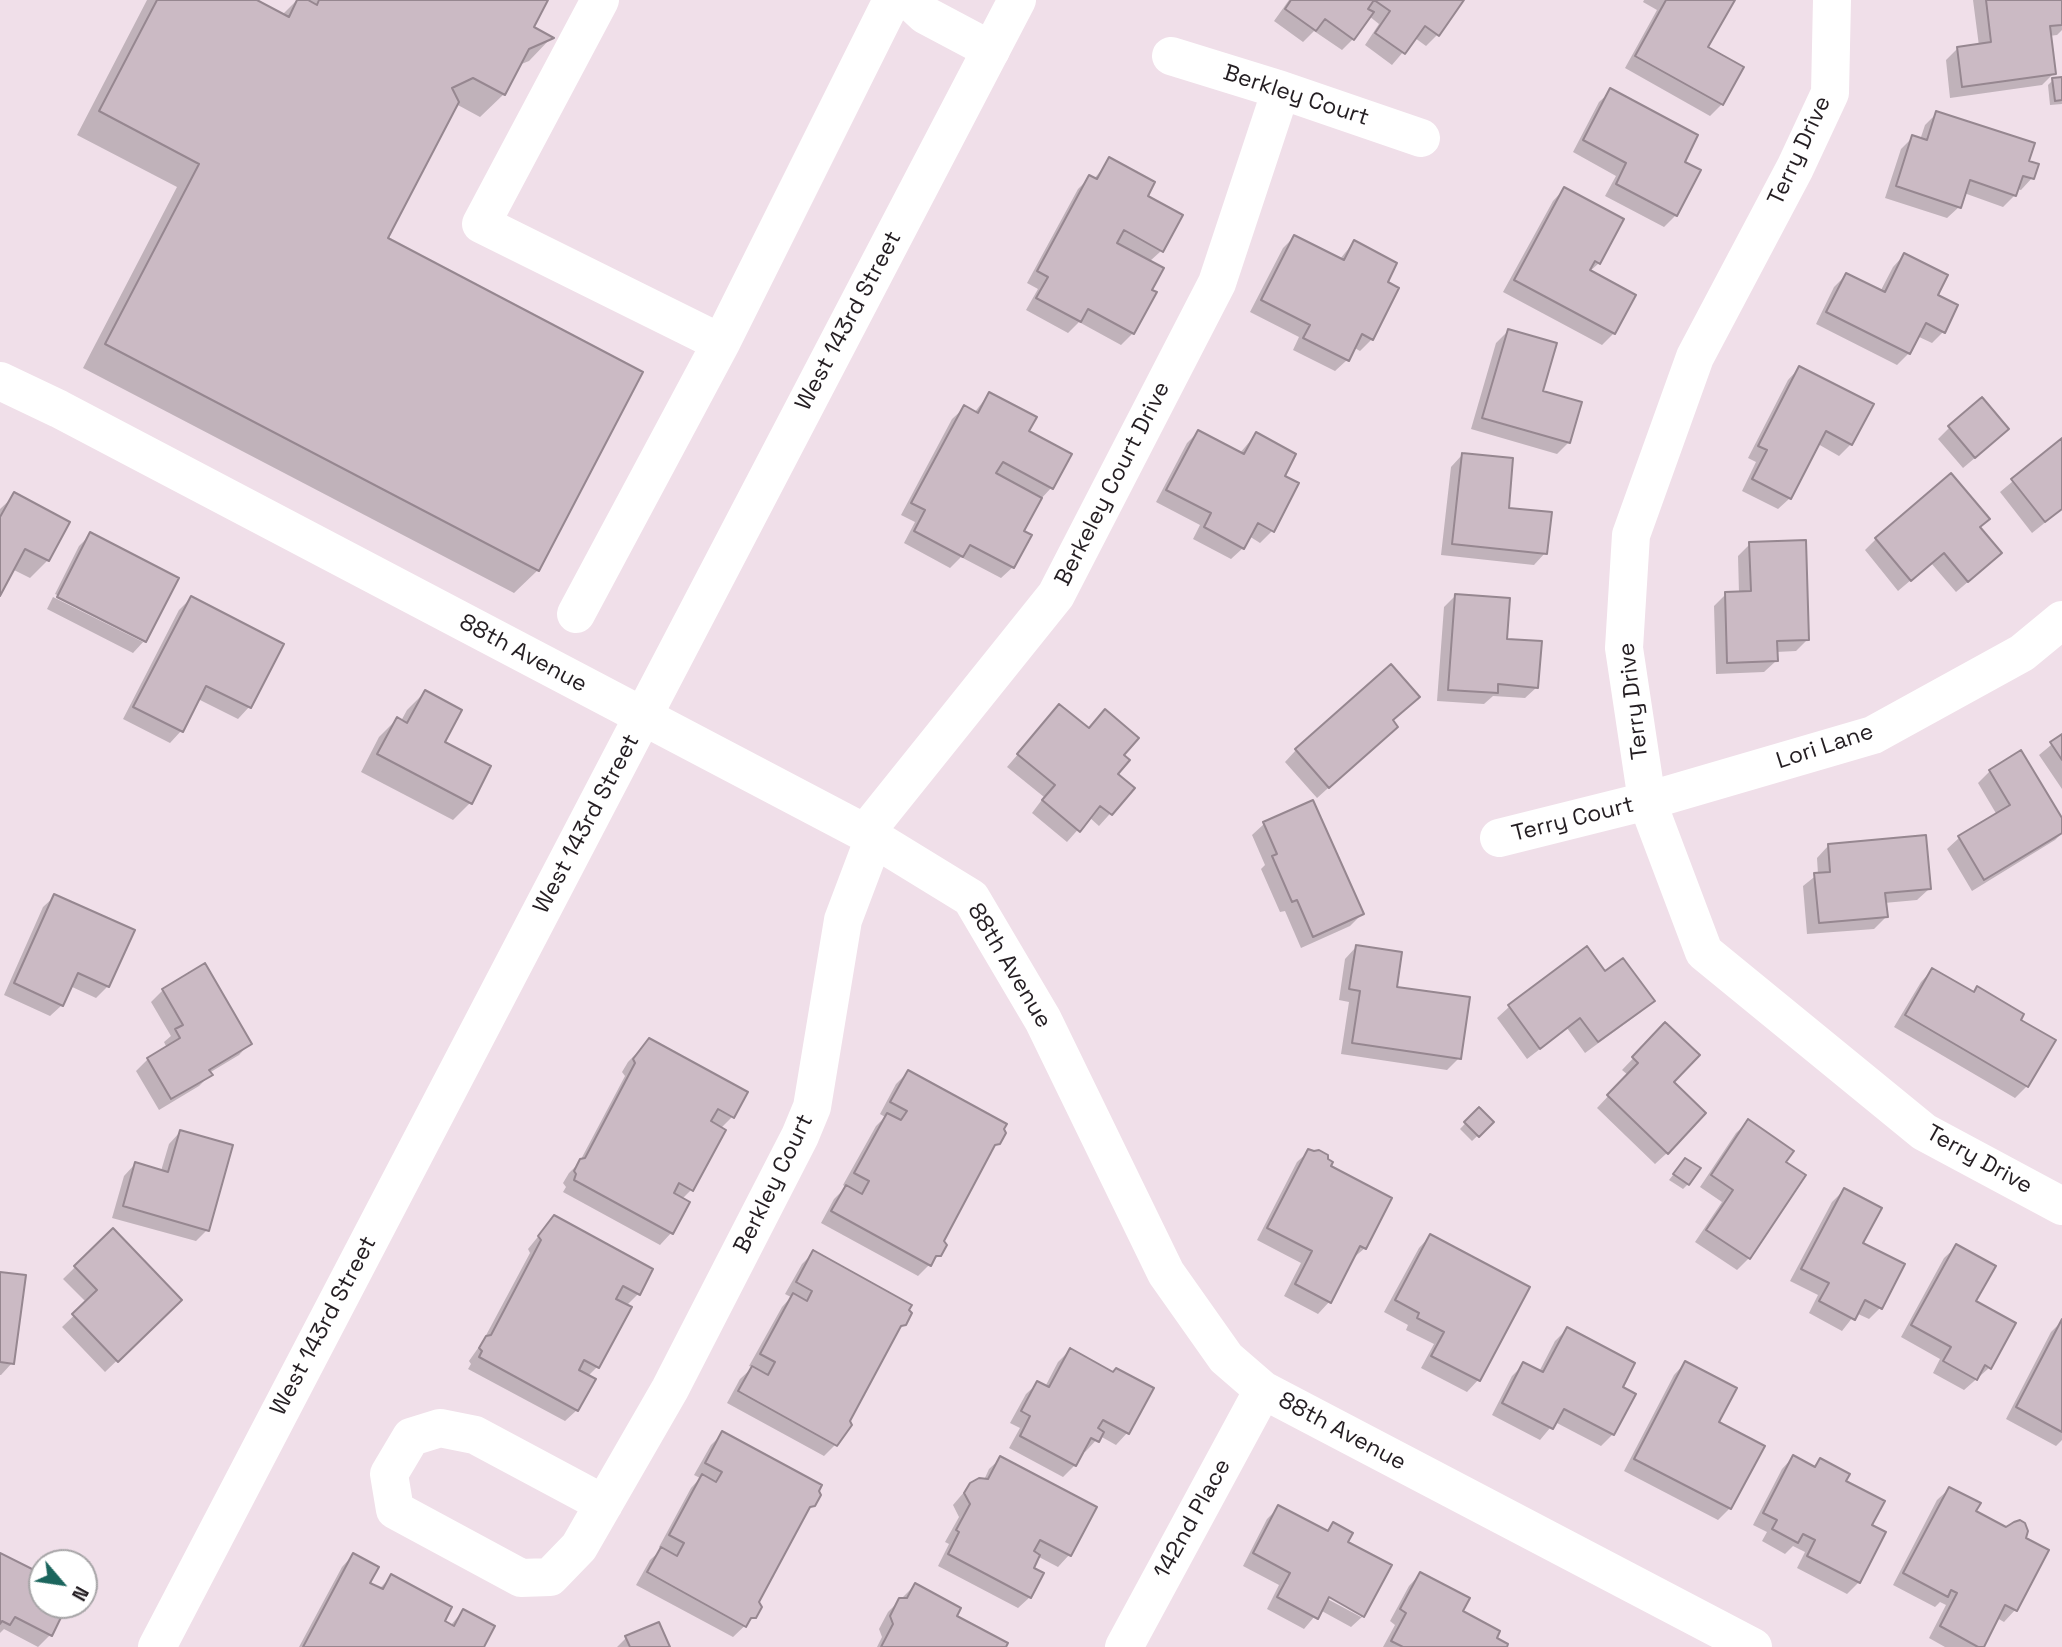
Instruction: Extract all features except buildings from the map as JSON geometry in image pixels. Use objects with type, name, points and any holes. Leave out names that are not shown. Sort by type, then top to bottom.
[{"type":"street","points":[[600,0],[481,225],[721,343]]},
{"type":"street","points":[[576,614],[721,343],[892,0]]},
{"type":"street","points":[[909,0],[925,15],[991,50]]},
{"type":"street","name":"West 143rd Street","points":[[156,1647],[1017,0]]},
{"type":"street","name":"Terry Drive","points":[[1832,0],[1830,93],[1795,169],[1695,357],[1631,535],[1624,648],[1647,801],[1704,952],[1924,1132],[2062,1206]]},
{"type":"street","name":"Berkley Court","points":[[1171,56],[1422,138]]},
{"type":"street","name":"Berkeley Court Drive","points":[[869,836],[1056,595],[1217,283],[1281,90]]},
{"type":"street","name":"88th Avenue","points":[[0,381],[59,409],[869,836],[971,898],[1043,1020],[1166,1273],[1226,1358],[1263,1390],[1753,1647]]},
{"type":"street","name":"Lori Lane","points":[[1647,801],[1873,735],[2022,653],[2062,620]]},
{"type":"street","name":"Terry Court","points":[[1499,838],[1647,801]]},
{"type":"street","name":"Berkley Court","points":[[604,1504],[475,1435],[440,1428],[411,1437],[389,1474],[395,1510],[521,1578],[550,1577],[579,1547],[604,1504],[670,1389],[800,1136],[812,1107],[843,920],[869,836]]},
{"type":"street","name":"142nd Place","points":[[1124,1647],[1263,1390]]}]
